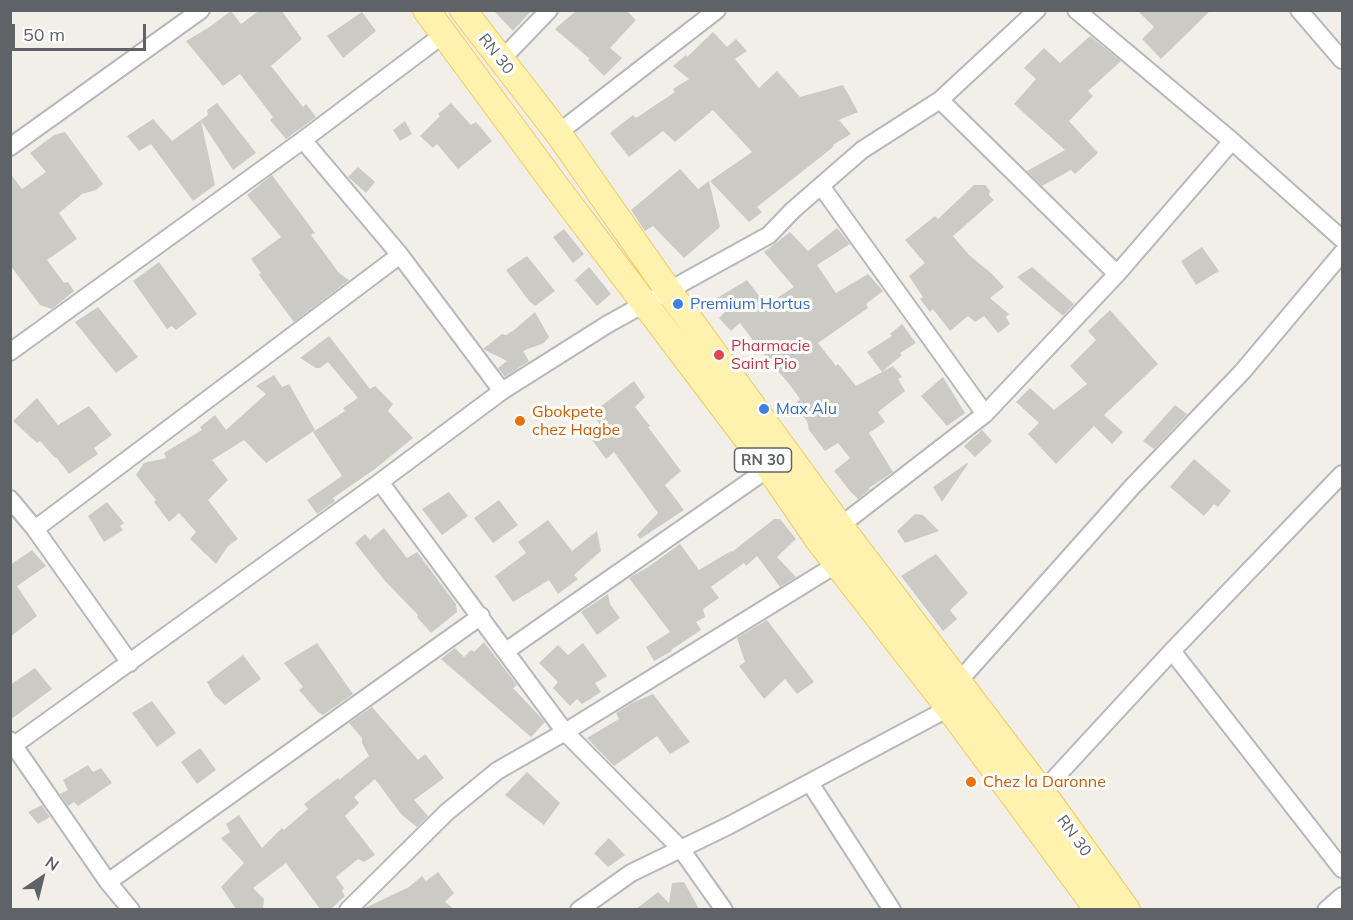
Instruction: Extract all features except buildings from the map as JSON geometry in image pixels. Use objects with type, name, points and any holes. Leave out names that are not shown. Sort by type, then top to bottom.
[{"type":"main road","name":"RN 30","points":[[426,10],[769,468],[837,564],[949,708],[1098,909]]},
{"type":"main road","name":"RN 30","points":[[463,10],[558,133],[668,290],[840,526],[959,681],[1127,909]]},
{"type":"street","points":[[10,147],[201,10]]},
{"type":"street","points":[[501,60],[549,10]]},
{"type":"street","points":[[558,133],[717,10]]},
{"type":"street","points":[[131,909],[108,882],[12,744],[130,663],[502,391],[608,324],[769,235],[862,150],[940,100],[1038,10]]},
{"type":"street","points":[[1076,10],[1232,141],[1342,239]]},
{"type":"street","points":[[1299,10],[1342,60]]},
{"type":"street","points":[[10,352],[303,140],[444,34]]},
{"type":"street","points":[[940,100],[1117,274]]},
{"type":"street","points":[[303,140],[400,255],[502,391]]},
{"type":"street","points":[[840,526],[985,414],[1117,274],[1232,141]]},
{"type":"street","points":[[821,186],[985,414]]},
{"type":"street","points":[[959,681],[1132,487],[1243,371],[1342,253]]},
{"type":"street","points":[[34,529],[400,255]]},
{"type":"street","points":[[506,651],[769,468]]},
{"type":"street","points":[[1042,792],[1172,651],[1342,474]]},
{"type":"street","points":[[380,482],[565,732],[681,849],[724,909]]},
{"type":"street","points":[[10,499],[130,663]]},
{"type":"street","points":[[348,909],[447,812],[497,771],[565,732],[837,564]]},
{"type":"street","points":[[108,882],[481,616]]},
{"type":"street","points":[[1172,651],[1342,869]]},
{"type":"street","points":[[579,909],[631,873],[728,826],[949,708]]},
{"type":"street","points":[[810,783],[892,909]]},
{"type":"street","points":[[1326,909],[1342,896]]},
{"type":"place","name":"Premium Hortus","points":[[678,304]]},
{"type":"place","name":"Pharmacie Saint Pio","points":[[719,355]]},
{"type":"place","name":"Max Alu","points":[[764,409]]},
{"type":"place","name":"Gbokpete chez Hagbe","points":[[520,421]]},
{"type":"place","name":"Chez la Daronne","points":[[971,782]]}]
